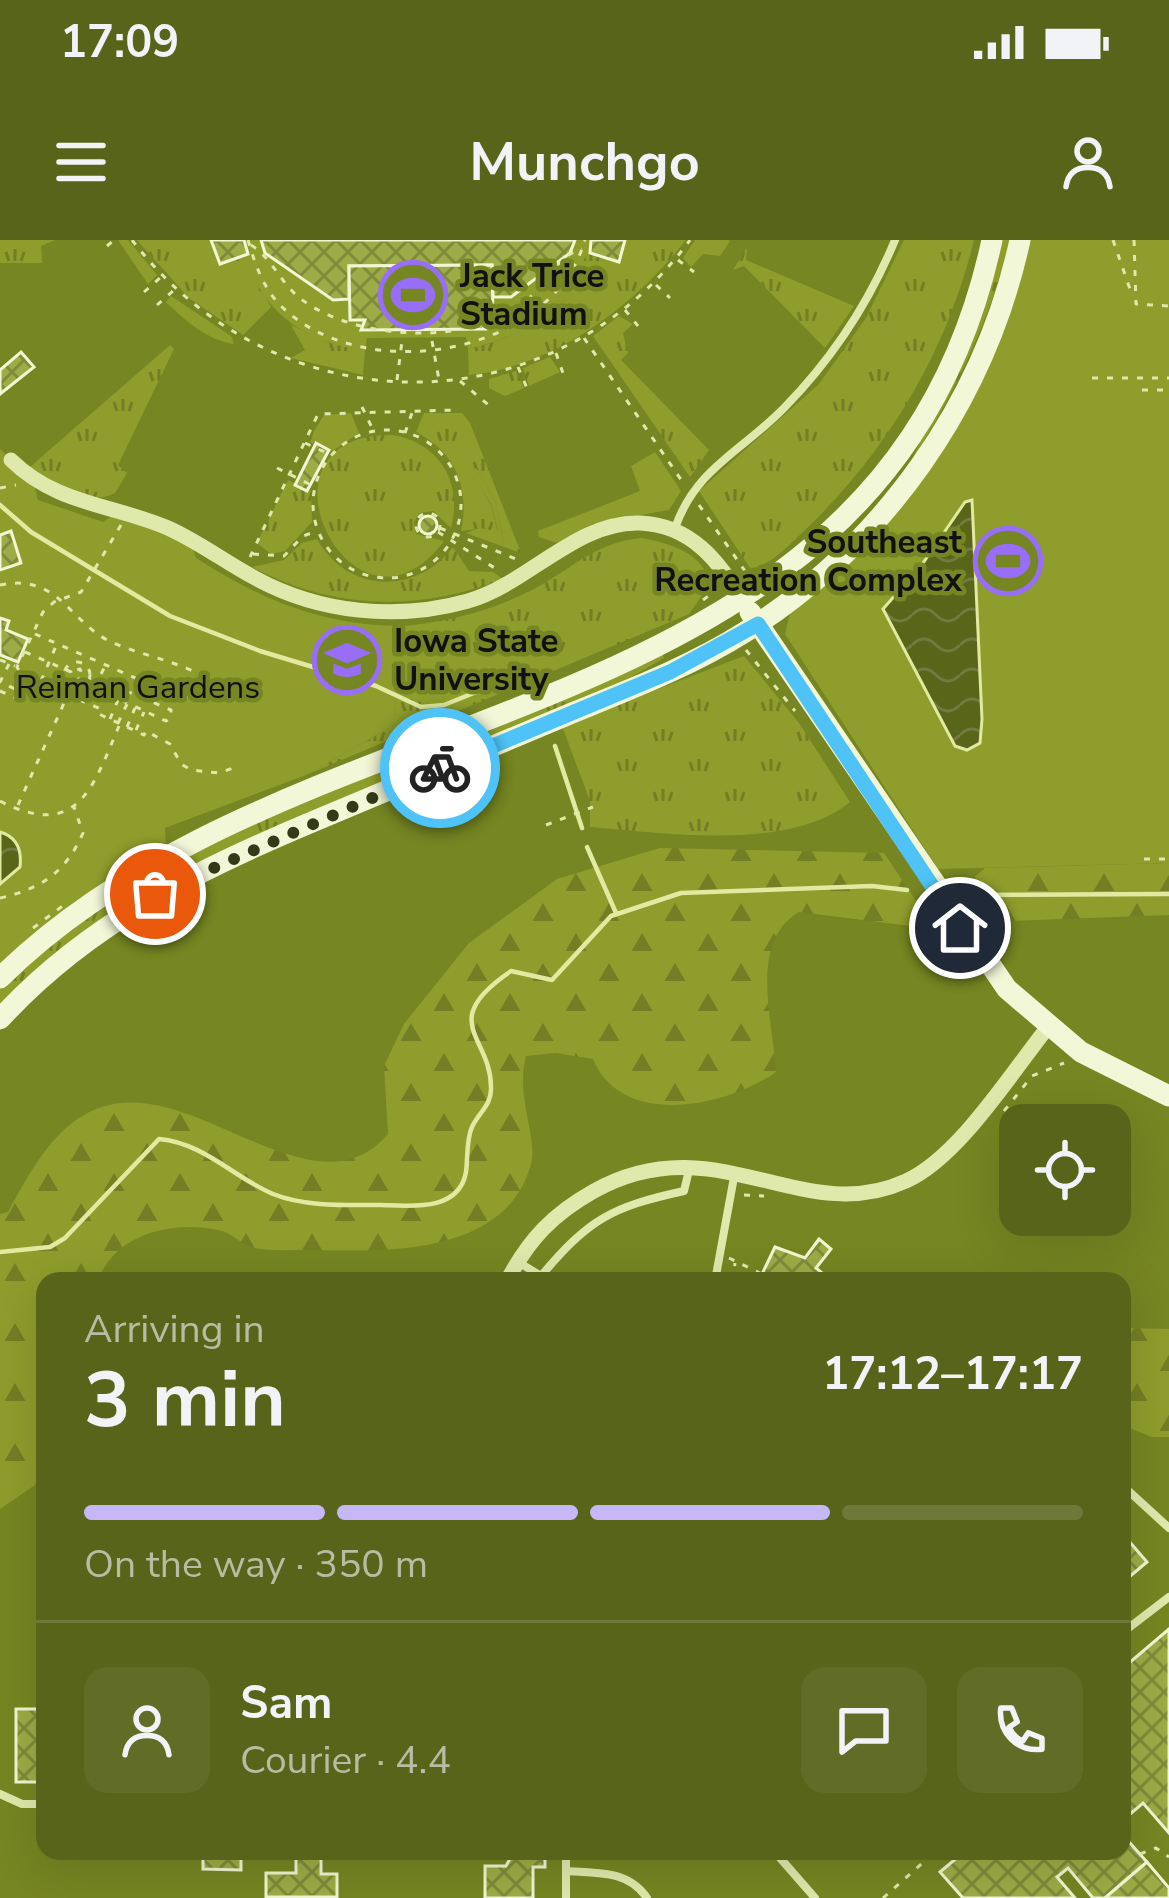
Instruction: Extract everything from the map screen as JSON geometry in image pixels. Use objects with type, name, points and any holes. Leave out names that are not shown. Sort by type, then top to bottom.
[{"type":"main road","points":[[0,978],[75,914],[166,856],[658,648],[813,546],[892,459],[952,356],[992,240]]},
{"type":"main road","points":[[0,1019],[90,936],[178,881],[670,672],[758,624],[882,515],[947,428],[998,317],[1020,240]]},
{"type":"main road","points":[[738,593],[1006,988],[1048,1027],[1119,1075],[1169,1096]]},
{"type":"street","points":[[6,455],[52,492],[163,526],[283,592],[369,611],[428,609],[472,600],[512,584],[582,538],[614,525],[674,530],[714,558],[738,593]]},
{"type":"street","points":[[512,1272],[538,1229],[585,1196],[628,1174],[690,1164],[838,1195],[908,1180],[957,1140],[1048,1027]]},
{"type":"lane","points":[[674,530],[689,491],[782,410],[842,339],[895,240]]},
{"type":"lane","points":[[544,1272],[582,1228],[635,1202],[685,1191],[690,1164]]},
{"type":"lane","points":[[717,1272],[735,1171]]},
{"type":"lane","points":[[517,1262],[534,1272]]},
{"type":"lane","points":[[1131,1492],[1169,1528]]},
{"type":"lane","points":[[1131,1627],[1169,1597]]},
{"type":"lane","points":[[0,1794],[22,1804],[36,1804]]},
{"type":"lane","points":[[566,1860],[566,1898]]},
{"type":"lane","points":[[782,1860],[815,1898]]},
{"type":"lane","points":[[566,1871],[615,1874],[632,1881],[647,1898]]},
{"type":"path","points":[[106,246],[115,240]]},
{"type":"path","points":[[132,240],[175,289],[264,351],[343,378],[397,380],[458,380],[555,351],[624,309],[655,283],[690,240]]},
{"type":"path","points":[[249,242],[267,288],[290,314],[337,338],[401,349],[486,339],[527,322],[559,292],[584,240]]},
{"type":"path","points":[[1114,240],[1137,306],[1169,306]]},
{"type":"path","points":[[1134,240],[1134,299]]},
{"type":"path","points":[[249,242],[292,292],[318,310],[347,322],[390,329],[472,327],[502,318],[531,299],[566,256],[582,249]]},
{"type":"path","points":[[677,259],[694,272]]},
{"type":"path","points":[[144,292],[163,276]]},
{"type":"path","points":[[655,283],[670,298]]},
{"type":"path","points":[[157,305],[175,289]]},
{"type":"path","points":[[624,309],[638,326]]},
{"type":"path","points":[[583,337],[684,484]]},
{"type":"path","points":[[397,380],[402,341]]},
{"type":"path","points":[[432,341],[439,380]]},
{"type":"path","points":[[555,351],[565,379]]},
{"type":"path","points":[[518,365],[529,393]]},
{"type":"path","points":[[1092,378],[1169,378]]},
{"type":"path","points":[[419,391],[422,380]]},
{"type":"path","points":[[458,380],[492,408]]},
{"type":"path","points":[[1142,390],[1169,390]]},
{"type":"path","points":[[405,433],[414,408]]},
{"type":"path","points":[[363,409],[374,432]]},
{"type":"path","points":[[248,564],[288,473],[322,412],[457,410]]},
{"type":"path","points":[[374,432],[405,433],[431,446],[451,467],[460,494],[455,533],[418,572],[385,578],[338,560],[317,530],[315,486],[331,455],[374,432]]},
{"type":"path","points":[[304,442],[331,455]]},
{"type":"path","points":[[277,468],[315,486]]},
{"type":"path","points":[[1,488],[18,485]]},
{"type":"path","points":[[694,498],[738,593]]},
{"type":"path","points":[[106,519],[133,527]]},
{"type":"path","points":[[17,667],[48,606],[89,582],[123,522]]},
{"type":"path","points":[[251,553],[284,556],[303,536],[317,530]]},
{"type":"path","points":[[439,530],[455,533],[517,556],[509,573],[439,530]]},
{"type":"path","points":[[712,573],[721,586],[738,593]]},
{"type":"path","points":[[0,584],[27,584],[65,599],[77,617],[112,642],[136,647],[216,684],[232,685],[246,703]]},
{"type":"path","points":[[708,596],[721,586]]},
{"type":"path","points":[[32,633],[164,691],[195,697],[216,684]]},
{"type":"path","points":[[40,683],[57,644]]},
{"type":"path","points":[[23,652],[69,671],[81,666]]},
{"type":"path","points":[[85,656],[81,666],[86,678],[170,710],[171,717]]},
{"type":"path","points":[[71,659],[81,666],[93,669],[83,691],[62,681],[71,659]]},
{"type":"path","points":[[0,660],[17,667],[30,680],[101,709]]},
{"type":"path","points":[[9,664],[0,682],[24,693]]},
{"type":"path","points":[[87,703],[106,664]]},
{"type":"path","points":[[118,670],[98,715],[144,735],[164,691]]},
{"type":"path","points":[[16,808],[73,683],[69,671]]},
{"type":"path","points":[[122,690],[129,675]]},
{"type":"path","points":[[73,683],[86,678]]},
{"type":"path","points":[[131,694],[138,679]]},
{"type":"path","points":[[0,691],[21,700],[30,680]]},
{"type":"path","points":[[140,698],[147,683]]},
{"type":"path","points":[[148,702],[155,686]]},
{"type":"path","points":[[110,689],[118,698],[166,721],[171,717]]},
{"type":"path","points":[[109,719],[118,698]]},
{"type":"path","points":[[0,801],[48,816],[74,807],[92,788],[127,702]]},
{"type":"path","points":[[127,728],[136,706]]},
{"type":"path","points":[[135,731],[145,710]]},
{"type":"path","points":[[171,717],[179,720]]},
{"type":"path","points":[[146,730],[170,744],[181,764],[191,770],[219,772],[239,766]]},
{"type":"path","points":[[0,898],[35,889],[64,866],[83,833],[74,807]]},
{"type":"path","points":[[546,825],[593,807]]},
{"type":"path","points":[[1144,859],[1169,860]]},
{"type":"path","points":[[736,1195],[768,1196]]},
{"type":"path","points":[[723,1255],[758,1272]]},
{"type":"path","points":[[734,1272],[735,1261]]},
{"type":"path","points":[[1140,1854],[1156,1848],[1169,1857]]},
{"type":"path","points":[[883,1898],[926,1860]]},
{"type":"green space","points":[[0,240],[55,240],[41,246],[42,263],[0,263]]},
{"type":"green space","points":[[118,240],[128,240],[157,275],[148,284]]},
{"type":"green space","points":[[137,240],[211,240],[220,264],[244,258],[271,307],[243,335],[189,298]]},
{"type":"green space","name":"Jack Trice Stadium","points":[[211,240],[625,240],[619,262],[587,252],[556,304],[508,337],[468,349],[466,337],[367,338],[365,350],[324,341],[290,322],[263,295],[244,258],[220,264]]},
{"type":"green space","points":[[625,240],[686,240],[642,288],[591,329],[532,359],[469,375],[468,349],[526,327],[553,303],[587,251],[604,258]]},
{"type":"green space","points":[[695,240],[730,241],[720,256],[703,254],[691,267],[683,258]]},
{"type":"green space","points":[[904,240],[974,240],[930,361],[886,435],[833,502],[778,555],[750,568],[699,491],[819,384],[866,318]]},
{"type":"green space","points":[[999,240],[1010,240],[981,328],[957,382],[911,462],[975,319]]},
{"type":"green space","name":"Southeast Recreation Complex","points":[[1027,240],[1169,240],[1169,863],[938,869],[785,634],[791,609],[912,490]]},
{"type":"green space","points":[[747,248],[746,260],[854,306],[825,348],[744,266],[733,270]]},
{"type":"green space","points":[[171,296],[231,336],[234,344],[215,339],[189,322],[166,302]]},
{"type":"green space","points":[[619,316],[633,324],[623,333],[628,353],[621,360],[709,450],[690,477],[593,336]]},
{"type":"green space","points":[[291,325],[329,343],[365,350],[363,375],[291,358],[305,350]]},
{"type":"green space","points":[[170,345],[174,349],[118,465],[127,473],[115,493],[82,496],[30,467]]},
{"type":"green space","points":[[550,357],[560,372],[529,386],[523,368]]},
{"type":"green space","points":[[516,371],[524,388],[505,396],[489,388],[489,379]]},
{"type":"green space","points":[[351,413],[359,433],[331,452],[308,441],[324,415]]},
{"type":"green space","points":[[424,413],[462,413],[470,423],[521,553],[504,547],[496,503],[476,468],[472,472],[491,505],[498,533],[484,528],[461,531],[463,501],[457,473],[441,450],[416,432]]},
{"type":"green space","points":[[393,435],[423,446],[444,467],[454,511],[451,528],[433,511],[419,513],[414,522],[416,534],[444,541],[410,571],[376,575],[348,560],[327,533],[318,499],[323,467],[347,444]]},
{"type":"green space","name":"Reiman Gardens","points":[[0,449],[33,480],[38,500],[103,522],[117,512],[190,539],[196,558],[295,608],[348,621],[405,626],[393,726],[306,775],[165,828],[166,856],[0,978]]},
{"type":"green space","points":[[655,452],[681,491],[669,510],[596,523],[557,543],[539,537],[538,531],[640,491],[631,466]]},
{"type":"green space","points":[[476,468],[496,503],[504,547],[466,533],[479,528],[498,531],[491,504],[471,472]]},
{"type":"green space","points":[[288,480],[311,491],[312,522],[285,551],[271,554],[257,543]]},
{"type":"green space","points":[[641,538],[684,551],[707,574],[710,584],[689,614],[306,775],[393,726],[405,626],[501,604],[596,551]]},
{"type":"green space","points":[[317,539],[330,557],[363,578],[382,582],[420,574],[453,547],[469,571],[493,572],[503,579],[439,597],[376,602],[313,592],[252,567],[284,560],[302,543]]},
{"type":"green space","points":[[662,654],[664,658],[621,683],[185,868],[93,925],[0,1003],[0,987],[106,900],[233,833]]},
{"type":"green space","points":[[744,656],[799,723],[850,802],[824,818],[760,833],[689,835],[590,827],[590,801],[562,726]]},
{"type":"green space","points":[[660,848],[884,853],[935,929],[799,912],[783,925],[769,962],[776,1072],[730,1095],[677,1105],[650,1103],[607,1081],[593,1059],[556,1053],[526,1056],[523,1086],[531,1164],[518,1194],[498,1216],[472,1231],[411,1247],[278,1250],[250,1247],[222,1231],[185,1227],[132,1241],[102,1272],[36,1272],[36,1482],[0,1509],[0,1214],[8,1212],[59,1135],[105,1106],[141,1103],[178,1111],[291,1155],[326,1162],[359,1156],[388,1134],[384,1066],[404,1024],[469,943],[557,879]]},
{"type":"green space","points":[[1169,863],[1169,915],[1010,921],[985,917],[974,899],[973,878],[985,868]]},
{"type":"green space","points":[[1131,1328],[1169,1329],[1169,1437],[1152,1437],[1131,1429]]},
{"type":"water","points":[[972,500],[982,719],[980,743],[967,750],[955,746],[883,609],[921,566],[965,502]]},
{"type":"water","points":[[0,832],[14,841],[20,867],[0,884]]},
{"type":"building","points":[[211,240],[244,240],[248,254],[220,264]]},
{"type":"building","name":"Jack Trice Stadium","points":[[261,240],[575,240],[570,253],[511,297],[493,297],[492,265],[349,266],[349,299],[333,300],[265,253]]},
{"type":"building","points":[[591,240],[625,240],[619,262],[590,253]]},
{"type":"building","points":[[492,265],[493,318],[479,319],[485,329],[361,330],[365,320],[350,320],[349,266]]},
{"type":"building","points":[[21,352],[34,367],[0,394],[0,370]]},
{"type":"building","points":[[316,443],[329,450],[307,491],[295,485]]},
{"type":"building","points":[[428,516],[437,525],[428,534],[419,525]]},
{"type":"building","points":[[11,531],[21,563],[0,570],[0,535]]},
{"type":"building","points":[[0,618],[9,621],[6,630],[28,639],[18,662],[0,655]]},
{"type":"building","points":[[819,1239],[831,1249],[816,1268],[821,1272],[763,1272],[775,1247],[805,1258]]},
{"type":"building","points":[[1131,1543],[1147,1562],[1131,1575]]},
{"type":"building","points":[[1169,1629],[1169,1833],[1143,1803],[1131,1813],[1131,1661]]},
{"type":"building","points":[[16,1709],[36,1709],[36,1782],[16,1782]]},
{"type":"building","points":[[1131,1844],[1147,1862],[1105,1898],[1093,1898],[1068,1868],[1057,1877],[1075,1898],[963,1898],[940,1872],[954,1860],[1131,1860]]},
{"type":"building","points":[[203,1860],[241,1860],[241,1870],[203,1869]]},
{"type":"building","points":[[296,1860],[321,1860],[321,1874],[337,1874],[337,1897],[266,1897],[266,1873],[296,1873]]},
{"type":"building","points":[[509,1860],[545,1860],[545,1867],[533,1867],[533,1898],[485,1898],[485,1866],[506,1866]]},
{"type":"building","points":[[1147,1862],[1169,1888],[1169,1898],[1105,1898]]},
{"type":"waterway","points":[[0,505],[31,532],[170,616],[260,651],[376,686],[421,707],[444,705],[521,674],[535,676]]},
{"type":"waterway","points":[[555,746],[582,828]]},
{"type":"waterway","points":[[587,847],[616,913]]},
{"type":"waterway","points":[[0,1252],[50,1247],[65,1238],[159,1139],[190,1147],[258,1187],[299,1201],[406,1206],[444,1200],[462,1185],[470,1132],[491,1093],[489,1069],[473,1029],[476,1003],[511,971],[552,980],[611,916],[681,893],[872,886],[907,890]]},
{"type":"waterway","points":[[966,895],[1169,894]]},
{"type":"way so far","points":[[155,894],[229,857],[440,768]]},
{"type":"place","name":"Jack Trice Stadium","points":[[413,295]]},
{"type":"place","name":"Southeast Recreation Complex","points":[[1008,561]]},
{"type":"place","name":"Iowa State University","points":[[347,660]]},
{"type":"route","points":[[440,768],[670,672],[758,624],[960,928]]}]
